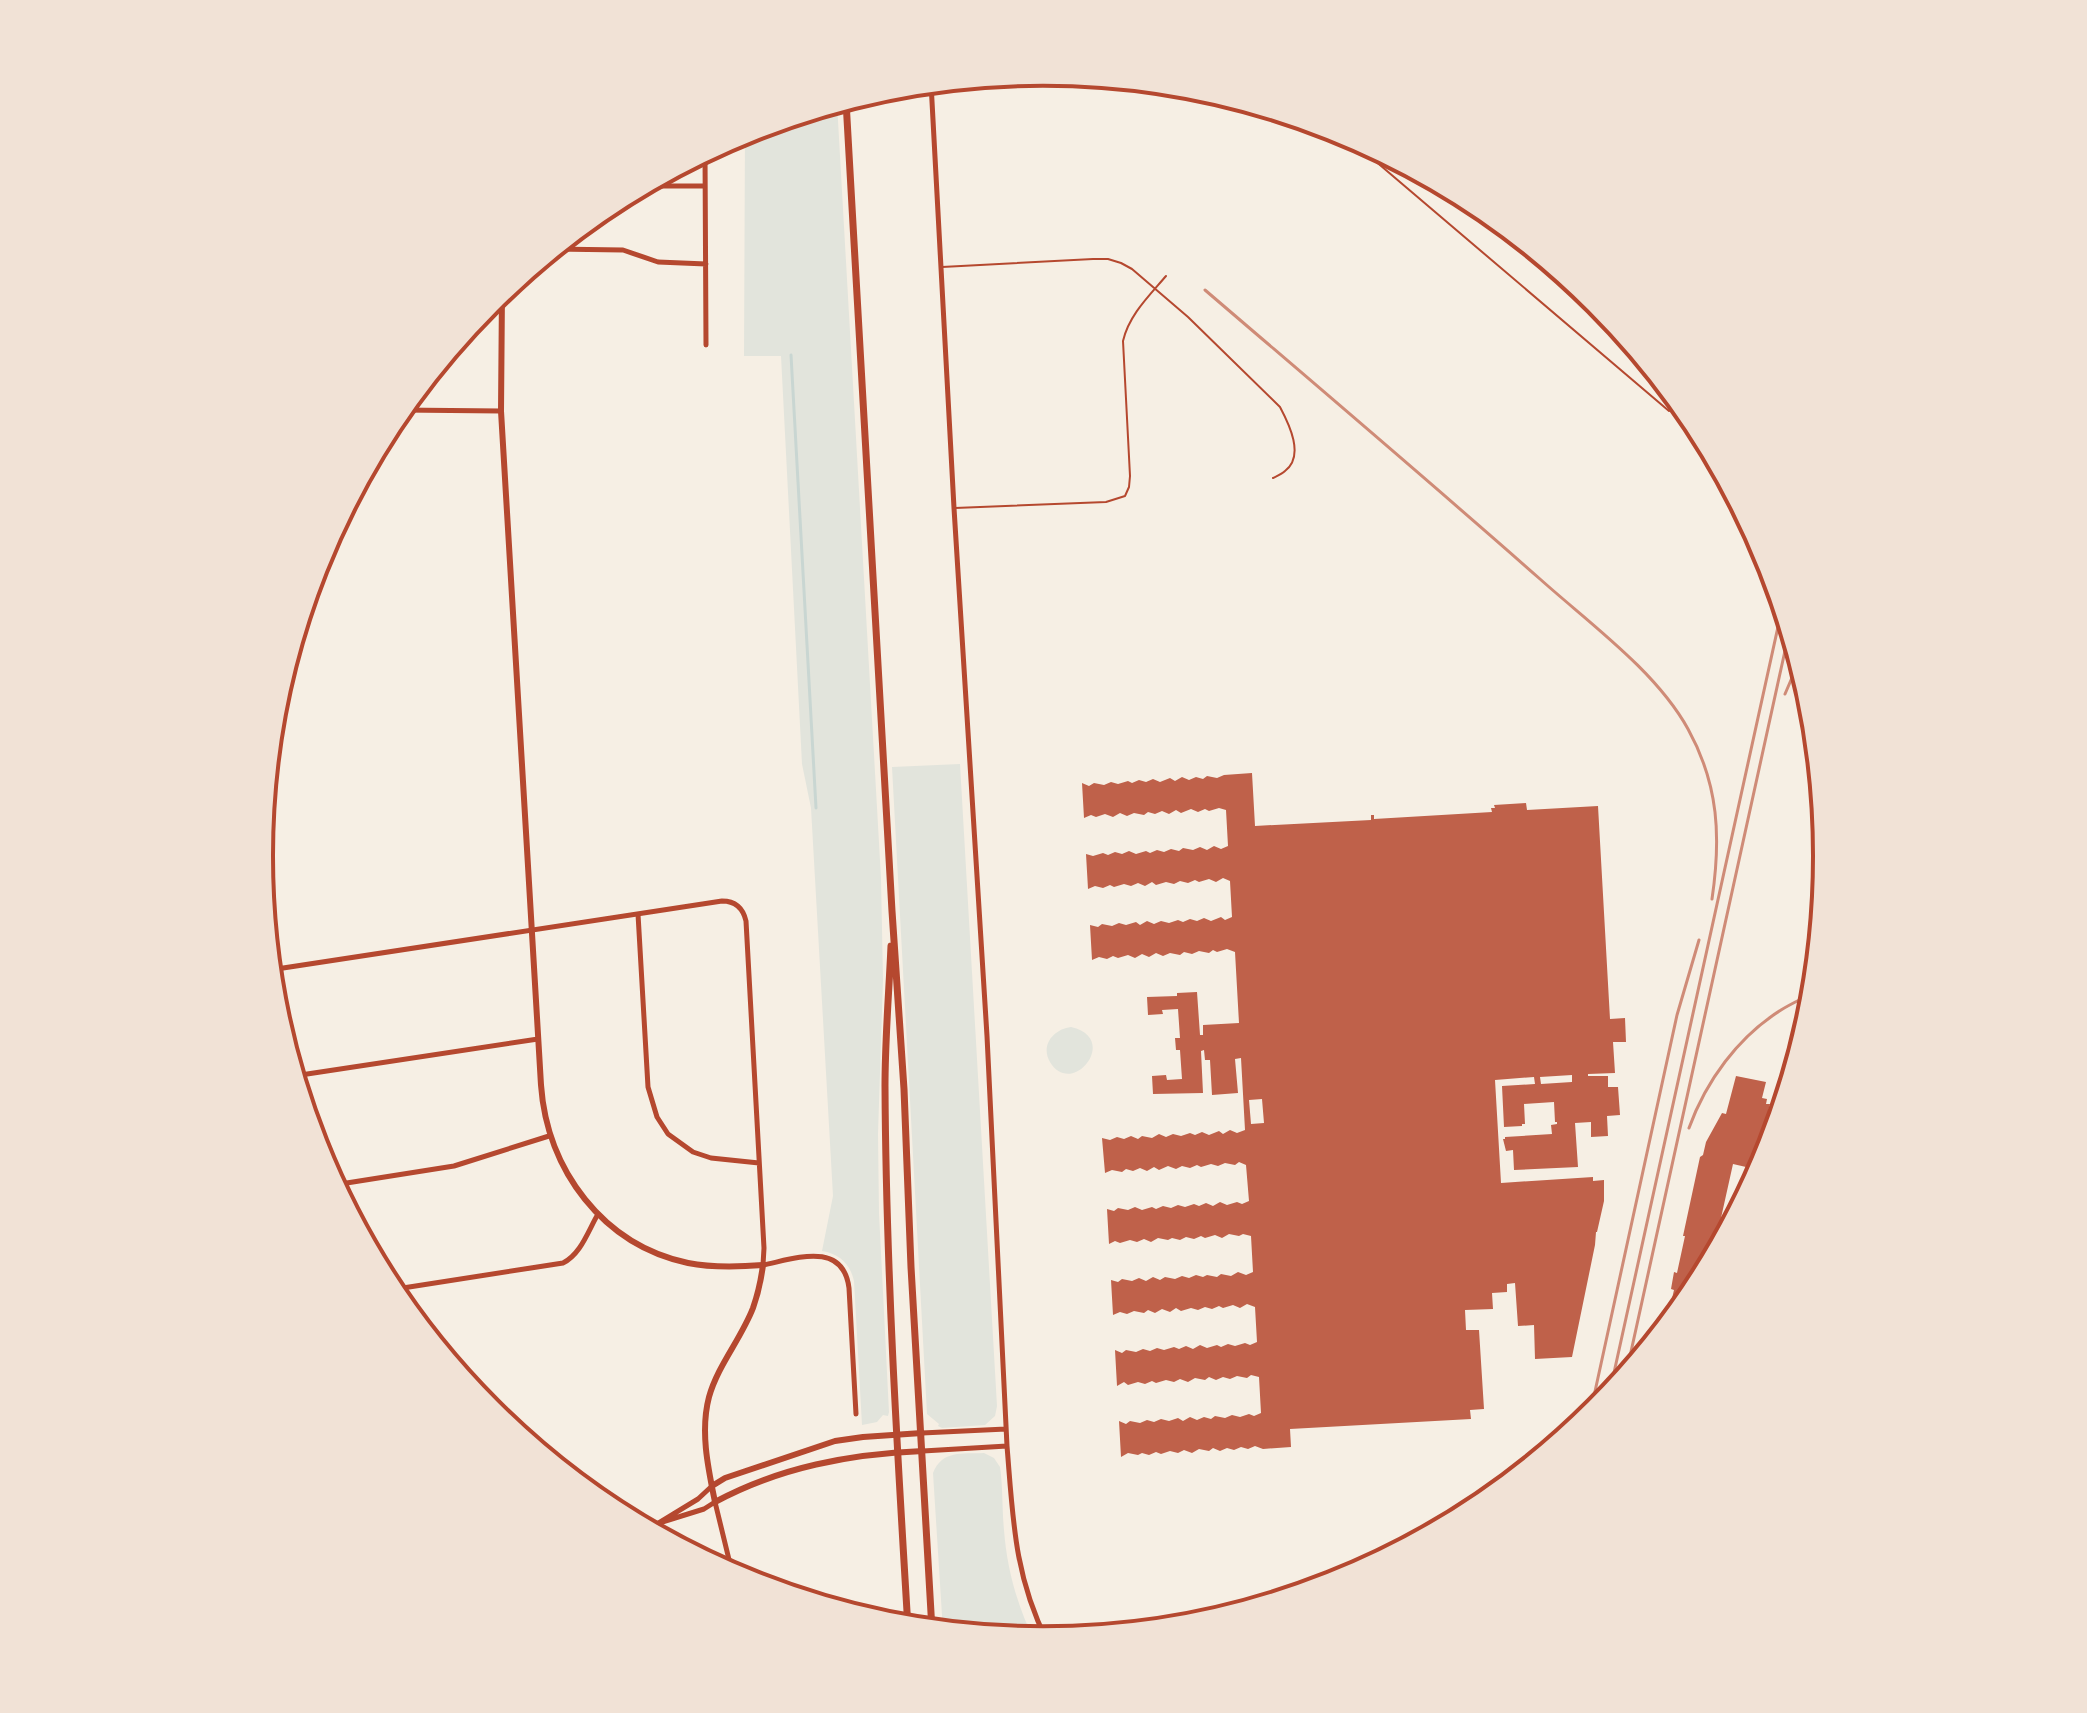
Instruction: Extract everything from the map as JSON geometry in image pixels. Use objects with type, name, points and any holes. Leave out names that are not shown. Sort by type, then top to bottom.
[{"type":"main road","points":[[847,111],[931,1618]]},
{"type":"main road","points":[[892,911],[885,1082],[889,1268],[907,1614]]},
{"type":"street","points":[[932,95],[987,1036],[1007,1446],[1021,1576],[1041,1627]]},
{"type":"street","points":[[705,164],[706,345]]},
{"type":"street","points":[[664,186],[705,186]]},
{"type":"street","points":[[569,249],[623,250],[658,262],[706,264]]},
{"type":"street","points":[[502,309],[501,411],[538,1039],[542,1099],[549,1136],[569,1178],[598,1214],[639,1245],[687,1263],[721,1267],[763,1265],[821,1256],[836,1261],[844,1270],[849,1288],[856,1414]]},
{"type":"street","points":[[416,410],[501,411]]},
{"type":"street","points":[[282,968],[722,901],[737,905],[743,912],[746,921],[764,1248],[753,1308],[708,1399],[706,1433],[712,1486],[729,1559]]},
{"type":"street","points":[[638,914],[648,1087],[657,1117],[668,1134],[693,1152],[711,1158],[759,1163]]},
{"type":"street","points":[[305,1074],[538,1039]]},
{"type":"street","points":[[346,1183],[454,1166],[549,1136]]},
{"type":"street","points":[[405,1288],[563,1263],[577,1252],[598,1214]]},
{"type":"street","points":[[659,1523],[725,1478],[835,1441],[1006,1429]]},
{"type":"street","points":[[659,1523],[704,1509],[753,1484],[819,1463],[862,1455],[1007,1446]]},
{"type":"lane","points":[[1376,161],[1669,411]]},
{"type":"lane","points":[[941,268],[1108,259],[1132,269],[1188,317],[1280,407],[1289,425],[1294,454],[1292,464],[1273,478]]},
{"type":"lane","points":[[954,508],[1106,502],[1125,496],[1130,476],[1123,341],[1133,316],[1166,276]]},
{"type":"shaded area","points":[[838,114],[881,878],[883,980],[879,1213],[889,1412],[888,1416],[883,1415],[877,1422],[862,1425],[854,1281],[843,1261],[822,1251],[833,1196],[811,808],[802,764],[781,356],[744,356],[745,147]]},
{"type":"shaded area","points":[[960,764],[997,1406],[995,1416],[985,1425],[942,1428],[927,1414],[892,767]]},
{"type":"shaded area","points":[[1071,1027],[1085,1033],[1092,1042],[1092,1053],[1088,1062],[1070,1074],[1059,1072],[1050,1062],[1047,1050],[1054,1034]]},
{"type":"shaded area","points":[[984,1453],[994,1458],[1000,1467],[1010,1573],[1028,1626],[942,1620],[933,1473],[942,1460],[961,1454]]},
{"type":"building","points":[[1252,773],[1255,826],[1371,820],[1371,815],[1374,819],[1492,812],[1494,805],[1526,803],[1527,810],[1598,806],[1610,1019],[1625,1018],[1626,1042],[1613,1042],[1615,1073],[1588,1076],[1608,1076],[1608,1087],[1618,1087],[1620,1115],[1607,1116],[1608,1136],[1591,1137],[1591,1122],[1575,1123],[1578,1167],[1514,1170],[1513,1150],[1506,1151],[1503,1139],[1552,1134],[1551,1125],[1557,1124],[1554,1102],[1524,1104],[1525,1124],[1504,1127],[1502,1086],[1535,1084],[1534,1077],[1495,1080],[1501,1183],[1593,1177],[1593,1181],[1604,1180],[1604,1201],[1572,1357],[1535,1359],[1534,1325],[1518,1326],[1515,1283],[1507,1284],[1507,1292],[1492,1293],[1493,1309],[1465,1310],[1466,1330],[1479,1330],[1484,1409],[1470,1410],[1471,1419],[1290,1429],[1291,1447],[1263,1449],[1255,1446],[1220,1451],[1213,1448],[1192,1453],[1184,1450],[1149,1455],[1128,1453],[1121,1457],[1119,1421],[1126,1424],[1130,1421],[1140,1423],[1178,1418],[1183,1421],[1190,1417],[1197,1420],[1261,1413],[1259,1377],[1251,1375],[1247,1378],[1237,1376],[1216,1380],[1195,1378],[1188,1382],[1180,1379],[1128,1385],[1124,1382],[1117,1386],[1115,1350],[1122,1353],[1126,1350],[1136,1352],[1186,1346],[1193,1349],[1200,1345],[1207,1348],[1257,1342],[1255,1307],[1247,1304],[1240,1308],[1233,1305],[1181,1311],[1176,1308],[1170,1312],[1162,1309],[1155,1313],[1148,1310],[1144,1313],[1134,1311],[1113,1315],[1111,1280],[1132,1281],[1139,1278],[1146,1281],[1153,1277],[1160,1280],[1196,1275],[1217,1277],[1221,1274],[1231,1276],[1238,1272],[1246,1275],[1253,1272],[1251,1236],[1243,1234],[1229,1234],[1222,1238],[1215,1235],[1194,1239],[1186,1237],[1180,1240],[1158,1238],[1151,1242],[1144,1239],[1137,1242],[1115,1241],[1109,1244],[1107,1209],[1128,1210],[1135,1207],[1142,1210],[1206,1203],[1213,1206],[1220,1202],[1227,1205],[1249,1201],[1246,1165],[1239,1162],[1235,1165],[1225,1163],[1176,1169],[1168,1166],[1159,1170],[1154,1167],[1147,1171],[1140,1168],[1105,1173],[1102,1138],[1110,1140],[1131,1136],[1138,1139],[1159,1134],[1166,1137],[1202,1132],[1209,1135],[1219,1131],[1223,1134],[1230,1130],[1237,1133],[1245,1130],[1241,1058],[1235,1059],[1238,1093],[1212,1095],[1210,1060],[1205,1060],[1204,1050],[1201,1051],[1203,1093],[1153,1094],[1152,1076],[1166,1075],[1167,1080],[1182,1079],[1180,1050],[1176,1050],[1175,1038],[1180,1038],[1178,1009],[1148,1015],[1147,997],[1197,992],[1200,1035],[1203,1035],[1203,1025],[1239,1023],[1235,952],[1227,949],[1209,953],[1199,951],[1163,956],[1156,953],[1149,957],[1142,954],[1135,958],[1128,955],[1092,960],[1090,925],[1098,927],[1102,924],[1112,926],[1136,922],[1140,925],[1147,921],[1154,924],[1204,918],[1211,921],[1232,917],[1230,881],[1223,878],[1216,882],[1209,879],[1156,885],[1152,882],[1145,886],[1138,883],[1088,889],[1086,854],[1108,855],[1129,851],[1136,854],[1200,847],[1207,850],[1214,846],[1221,849],[1228,846],[1226,810],[1205,809],[1198,812],[1191,809],[1181,813],[1176,810],[1169,814],[1162,811],[1127,816],[1120,813],[1113,817],[1105,814],[1084,818],[1082,783],[1089,786],[1094,783],[1104,785],[1153,779],[1160,782],[1170,778],[1175,781],[1182,777],[1189,780]],"holes":[[[1572,1075],[1572,1082],[1541,1084],[1540,1077]],[[1262,1099],[1264,1123],[1251,1124],[1249,1100]]]},
{"type":"building","points":[[1736,1076],[1766,1082],[1762,1098],[1770,1104],[1755,1151],[1745,1174],[1746,1167],[1733,1164],[1719,1227],[1671,1304],[1674,1272],[1677,1273],[1700,1157],[1722,1113],[1726,1114]]},
{"type":"waterway","points":[[791,355],[816,808]]},
{"type":"railway","points":[[1205,290],[1600,631],[1658,687],[1688,729],[1712,791],[1717,833],[1712,899]]},
{"type":"railway","points":[[1614,1375],[1778,626]]},
{"type":"railway","points":[[1630,1357],[1785,649]]},
{"type":"railway","points":[[1785,694],[1792,677]]},
{"type":"railway","points":[[1594,1394],[1677,1015],[1699,940]]},
{"type":"railway","points":[[1689,1128],[1714,1077],[1737,1047],[1765,1021],[1800,999]]}]
